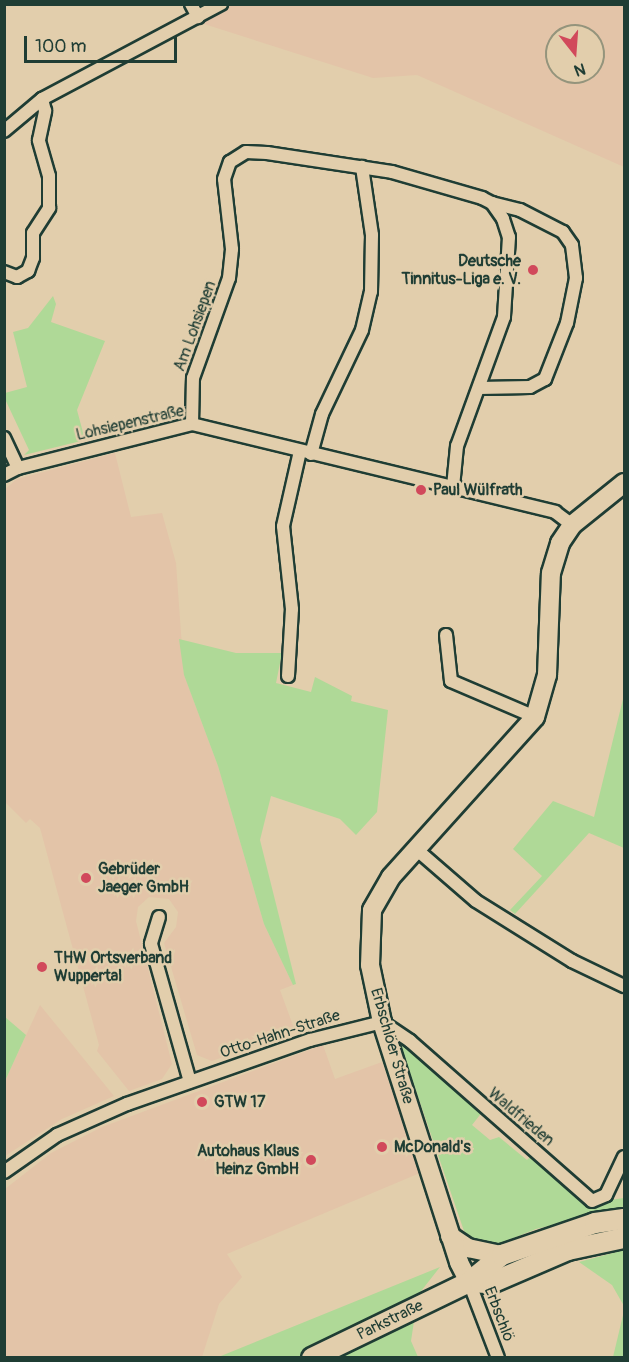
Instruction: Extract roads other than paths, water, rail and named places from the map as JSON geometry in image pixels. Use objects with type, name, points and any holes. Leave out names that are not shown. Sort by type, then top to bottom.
[{"type":"main road","name":"Parkstraße","points":[[312,1358],[469,1282],[502,1256],[595,1223],[624,1219]]},
{"type":"main road","name":"Parkstraße","points":[[469,1282],[491,1282],[553,1255],[624,1238]]},
{"type":"street","points":[[191,4],[198,17]]},
{"type":"street","points":[[4,131],[42,99],[221,4]]},
{"type":"street","points":[[4,273],[17,277],[28,271],[33,258],[33,233],[49,208],[49,176],[39,140],[45,111],[42,99]]},
{"type":"street","name":"Am Lohsiepen","points":[[192,424],[193,378],[229,278],[232,249],[224,179],[230,162],[246,152],[362,167],[455,189],[492,203],[520,210],[563,231],[572,245],[576,278],[567,323],[544,379],[530,387],[479,388]]},
{"type":"street","points":[[288,676],[292,621],[283,526],[305,452],[362,330],[372,292],[372,235],[362,167]]},
{"type":"street","points":[[453,487],[457,446],[504,317],[508,237],[503,219],[492,203]]},
{"type":"street","name":"Lohsiepenstraße","points":[[4,475],[18,468],[192,424],[555,512],[572,525]]},
{"type":"street","points":[[4,438],[18,468]]},
{"type":"street","name":"Erbschlöer Straße","points":[[469,1282],[450,1236],[382,1022],[370,965],[372,910],[379,893],[416,849],[517,742],[535,717],[547,675],[553,561],[572,525],[624,483]]},
{"type":"street","points":[[446,635],[451,681],[535,717]]},
{"type":"street","points":[[416,849],[476,901],[572,960],[624,986]]},
{"type":"street","points":[[159,917],[151,944],[190,1082]]},
{"type":"street","name":"Otto-Hahn-Straße","points":[[4,1172],[75,1126],[310,1040],[382,1022]]},
{"type":"street","name":"Waldfrieden","points":[[382,1022],[410,1041],[592,1201],[606,1196],[624,1157]]},
{"type":"street","points":[[450,1236],[476,1251],[502,1256]]},
{"type":"street","name":"Erbschlö","points":[[469,1282],[498,1358]]},
{"type":"place","name":"Deutsche Tinnitus-Liga e. V.","points":[[533,270]]},
{"type":"place","name":"Paul Wülfrath","points":[[421,490]]},
{"type":"place","name":"Gebrüder Jaeger GmbH","points":[[86,878]]},
{"type":"place","name":"THW Ortsverband Wuppertal","points":[[42,967]]},
{"type":"place","name":"GTW 17","points":[[202,1102]]},
{"type":"place","name":"McDonald's","points":[[382,1147]]},
{"type":"place","name":"Autohaus Klaus Heinz GmbH","points":[[311,1160]]}]
